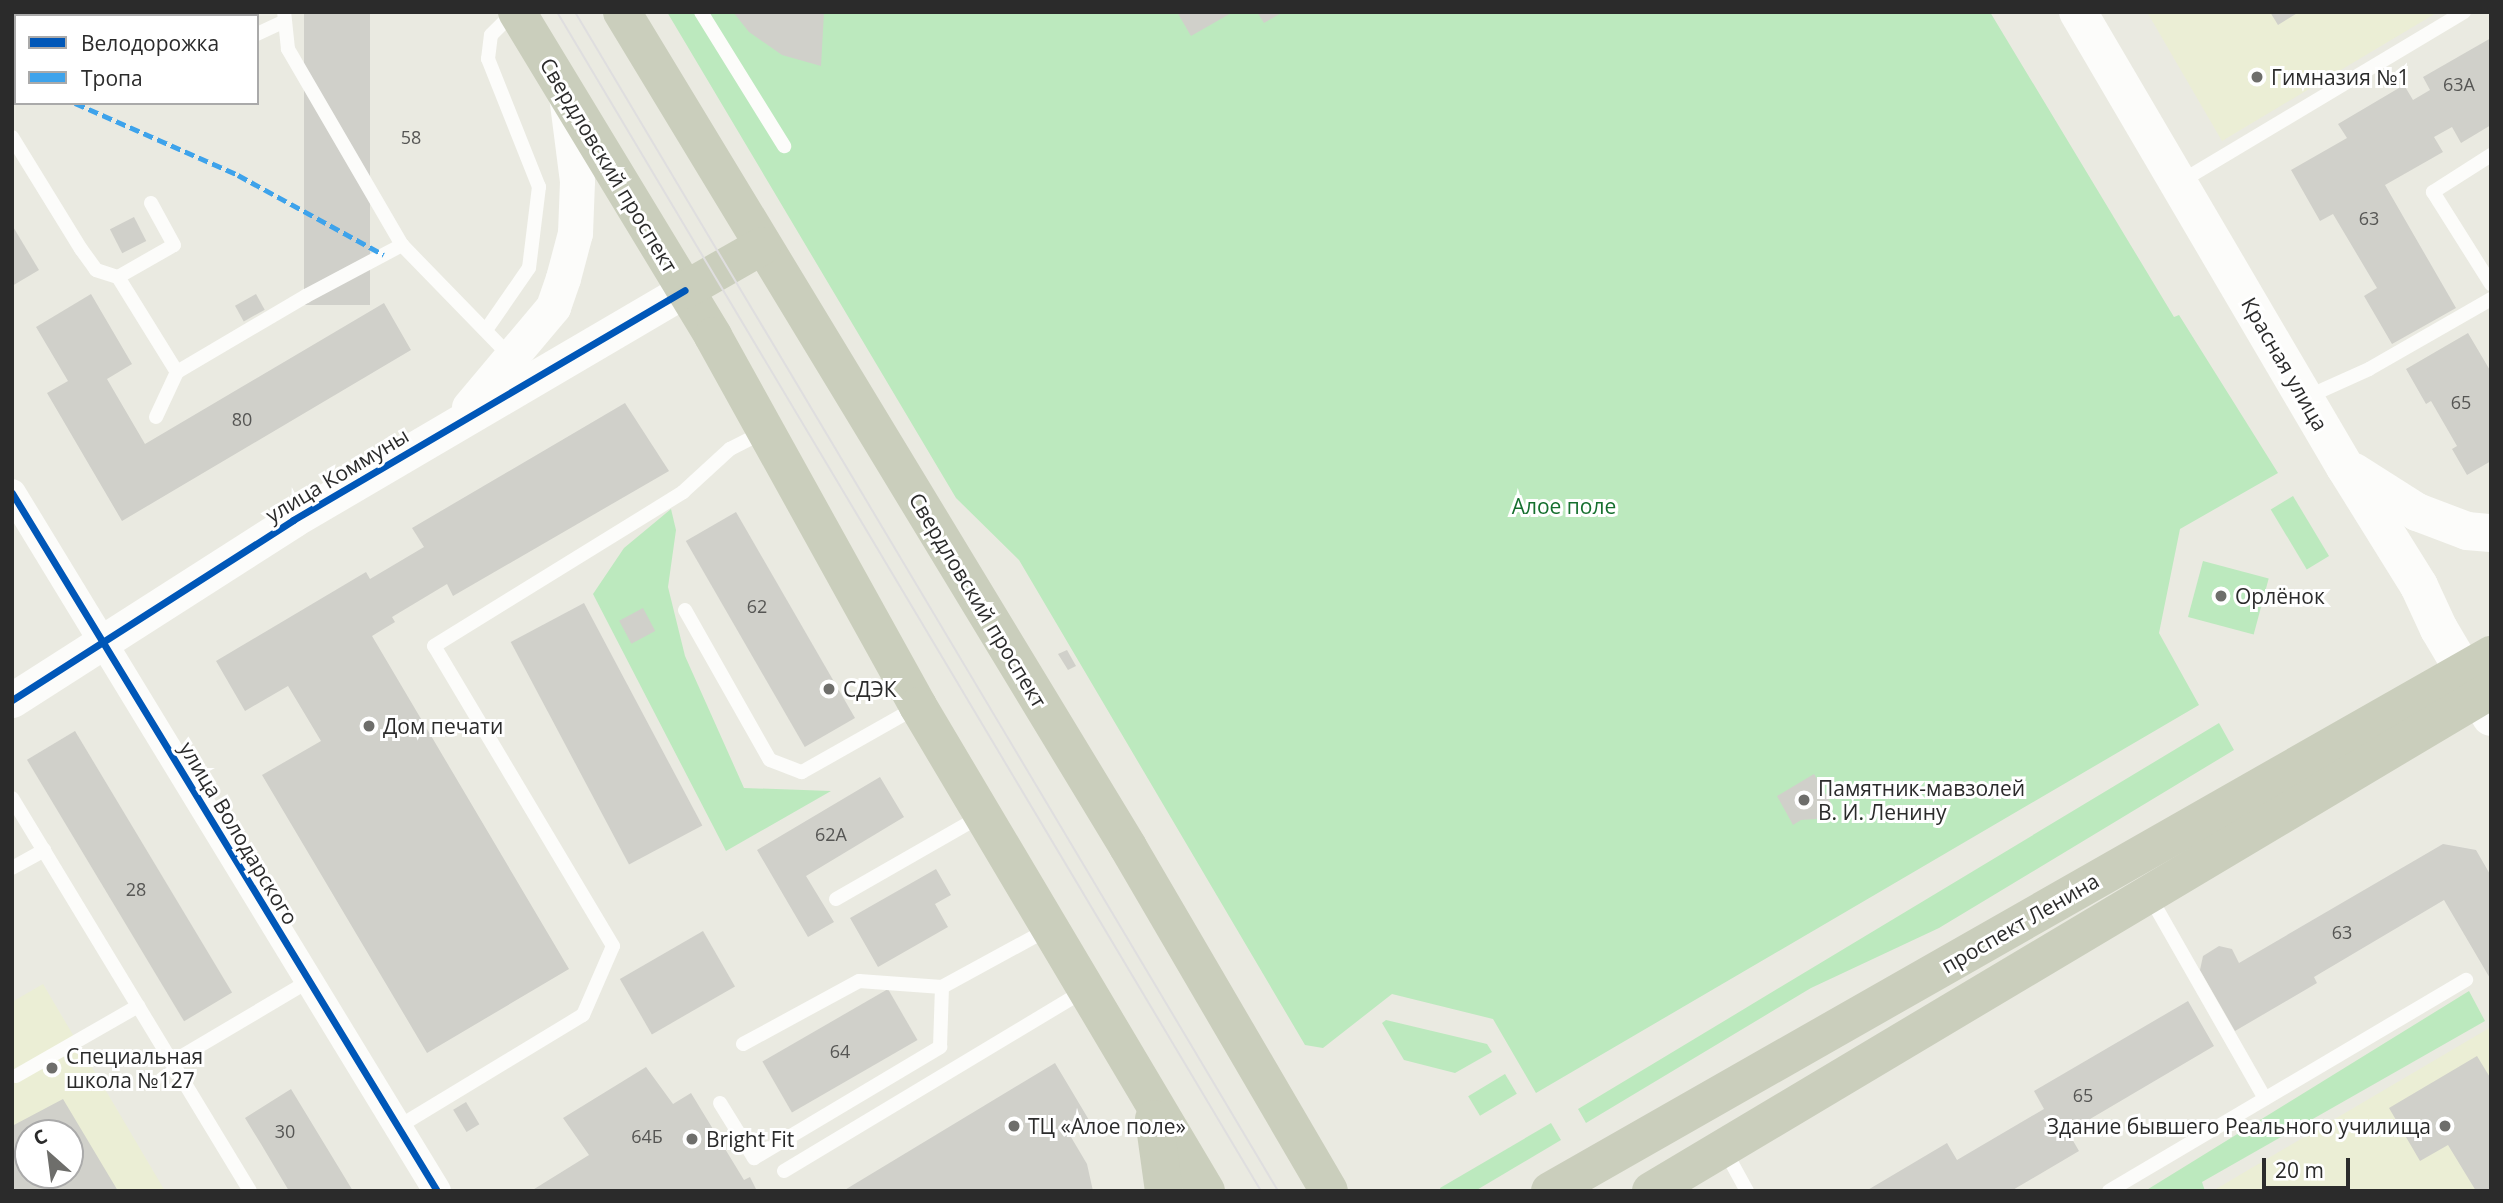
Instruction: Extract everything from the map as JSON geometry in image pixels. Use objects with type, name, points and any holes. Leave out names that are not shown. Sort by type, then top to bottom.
[{"type":"main road","name":"Свердловский проспект","points":[[516,12],[767,429],[918,706],[1206,1191]]},
{"type":"main road","name":"Красная улица","points":[[2078,12],[2304,398],[2483,686]]},
{"type":"main road","name":"Свердловский проспект","points":[[624,13],[762,246],[1128,847],[1329,1191]]},
{"type":"main road","name":"улица Коммуны","points":[[685,290],[762,246]]},
{"type":"main road","points":[[2346,467],[2417,512],[2467,531],[2491,533]]},
{"type":"main road","name":"проспект Ленина","points":[[1651,1191],[2150,895],[2483,686]]},
{"type":"main road","name":"проспект Ленина","points":[[1550,1191],[2483,686]]},
{"type":"main road","points":[[1152,1103],[1164,1191]]},
{"type":"street","points":[[454,425],[553,307],[575,233],[577,181],[566,95]]},
{"type":"street","name":"улица Коммуны","points":[[12,699],[292,520],[685,290]]},
{"type":"street","name":"улица Володарского","points":[[12,493],[437,1191]]},
{"type":"lane","points":[[486,330],[529,268],[539,187],[488,59],[491,35],[516,12]]},
{"type":"lane","points":[[701,12],[784,146]]},
{"type":"lane","points":[[2179,183],[2464,12]]},
{"type":"lane","points":[[259,33],[284,17],[288,48],[402,245],[510,356]]},
{"type":"lane","points":[[12,137],[96,270],[118,277],[177,372]]},
{"type":"lane","points":[[2491,155],[2433,191],[2491,285]]},
{"type":"lane","points":[[118,277],[174,245],[151,203]]},
{"type":"lane","points":[[156,416],[177,372],[306,296],[402,245]]},
{"type":"lane","points":[[2304,398],[2368,369],[2491,299]]},
{"type":"lane","points":[[398,1127],[583,1015],[613,947],[433,646],[683,492],[730,449],[767,429]]},
{"type":"lane","points":[[685,610],[770,760],[802,772],[918,706]]},
{"type":"lane","points":[[12,798],[250,1191]]},
{"type":"lane","points":[[836,899],[983,814]]},
{"type":"lane","points":[[12,868],[44,850]]},
{"type":"lane","points":[[2150,895],[2227,1037],[2265,1098]]},
{"type":"lane","points":[[743,1044],[859,981],[942,987],[1051,928]]},
{"type":"lane","points":[[2109,1191],[2466,980]]},
{"type":"lane","points":[[172,1062],[309,981]]},
{"type":"lane","points":[[720,1103],[754,1158],[940,1047],[942,987]]},
{"type":"lane","points":[[784,1171],[1086,989]]},
{"type":"lane","points":[[16,1076],[138,1006]]},
{"type":"lane","points":[[1724,1149],[1747,1191]]},
{"type":"shaded area","name":"Гимназия №1","points":[[2147,12],[2438,12],[2222,141]]},
{"type":"shaded area","name":"Специальная школа №127","points":[[43,984],[165,1191],[12,1191],[12,1002]]},
{"type":"shaded area","points":[[2491,1027],[2491,1191],[2216,1189]]},
{"type":"green space","name":"Алое поле","points":[[667,12],[1990,12],[2174,317],[2179,315],[2278,473],[2180,529],[2159,633],[2199,705],[1536,1093],[1493,1019],[1392,994],[1323,1048],[1305,1045],[1019,560],[956,498]]},
{"type":"green space","points":[[2293,496],[2329,556],[2307,569],[2271,509]]},
{"type":"green space","points":[[671,509],[676,530],[668,587],[685,656],[744,788],[831,791],[726,851],[593,594],[624,548]]},
{"type":"green space","points":[[2203,561],[2269,579],[2254,635],[2188,617]]},
{"type":"green space","points":[[2219,723],[2234,750],[1939,928],[1811,988],[1586,1123],[1578,1109]]},
{"type":"green space","points":[[2469,991],[2485,1021],[2202,1182],[2205,1191],[2145,1191]]},
{"type":"green space","points":[[1386,1020],[1487,1044],[1492,1052],[1455,1073],[1404,1060],[1382,1023]]},
{"type":"green space","points":[[1505,1074],[1517,1094],[1480,1116],[1468,1096]]},
{"type":"green space","points":[[1551,1123],[1561,1140],[1475,1191],[1441,1191],[1440,1188]]},
{"type":"building","points":[[105,12],[200,12],[200,14]]},
{"type":"building","points":[[304,12],[370,12],[370,305],[304,305]]},
{"type":"building","points":[[733,12],[824,12],[821,66],[782,55],[749,32]]},
{"type":"building","points":[[1177,12],[1233,12],[1191,36]]},
{"type":"building","points":[[1257,12],[1283,12],[1264,23]]},
{"type":"building","points":[[2270,12],[2299,12],[2278,25]]},
{"type":"building","points":[[2491,38],[2491,125],[2461,143],[2452,127],[2434,137],[2443,152],[2385,185],[2456,308],[2392,344],[2364,296],[2377,288],[2333,214],[2320,221],[2291,170],[2347,138],[2338,124],[2404,85],[2413,100],[2430,90],[2423,77]]},
{"type":"building","points":[[134,217],[146,241],[122,253],[110,229]]},
{"type":"building","points":[[12,225],[39,270],[12,286]]},
{"type":"building","points":[[91,294],[132,364],[107,379],[145,444],[384,303],[411,350],[122,521],[47,393],[68,381],[36,327]]},
{"type":"building","points":[[256,294],[265,310],[244,321],[235,306]]},
{"type":"building","points":[[2468,333],[2491,372],[2491,461],[2467,475],[2452,449],[2457,446],[2431,401],[2426,404],[2406,369]]},
{"type":"building","name":"Дом печати","points":[[625,403],[669,471],[453,596],[447,584],[392,617],[395,622],[372,636],[569,969],[427,1053],[262,775],[321,741],[288,686],[245,711],[216,661],[366,572],[370,579],[424,547],[412,528]]},
{"type":"building","points":[[736,512],[855,718],[805,747],[686,541]]},
{"type":"building","points":[[584,603],[702,826],[629,864],[511,642]]},
{"type":"building","points":[[643,608],[655,631],[631,644],[619,621]]},
{"type":"building","points":[[1067,650],[1076,666],[1068,670],[1058,654]]},
{"type":"building","points":[[75,731],[232,992],[184,1021],[27,760]]},
{"type":"building","name":"Памятник-мавзолей В. И. Ленину","points":[[1814,774],[1831,803],[1823,807],[1823,813],[1816,819],[1801,820],[1793,825],[1777,796]]},
{"type":"building","points":[[880,777],[904,817],[806,876],[834,922],[808,937],[757,850]]},
{"type":"building","points":[[2443,844],[2476,850],[2491,876],[2491,980],[2444,900],[2314,977],[2317,983],[2235,1031],[2200,970],[2203,956],[2219,946],[2232,949],[2239,963]]},
{"type":"building","points":[[936,869],[951,895],[935,904],[948,927],[878,967],[850,918]]},
{"type":"building","points":[[703,931],[735,986],[652,1034],[620,979]]},
{"type":"building","points":[[888,989],[918,1040],[792,1113],[762,1062]]},
{"type":"building","points":[[2188,1001],[2214,1046],[2068,1132],[2079,1151],[2011,1191],[1866,1191],[1947,1143],[1957,1160],[2044,1109],[2034,1091]]},
{"type":"building","name":"Здание бывшего Реального училища","points":[[2477,1056],[2491,1079],[2491,1191],[2476,1191],[2448,1145],[2420,1161],[2389,1108]]},
{"type":"building","name":"ТЦ «Алое поле»","points":[[1055,1063],[1089,1120],[1068,1132],[1087,1164],[1093,1191],[843,1191]]},
{"type":"building","points":[[646,1067],[673,1104],[691,1093],[744,1180],[750,1177],[757,1191],[531,1191],[589,1155],[563,1118]]},
{"type":"building","points":[[291,1089],[353,1191],[289,1191],[245,1118]]},
{"type":"building","points":[[63,1099],[75,1119],[25,1119]]},
{"type":"building","points":[[466,1102],[479,1124],[467,1132],[453,1110]]},
{"type":"building","points":[[14,1125],[14,1189],[84,1189],[84,1134],[118,1191],[12,1191]]},
{"type":"tram line","points":[[557,12],[1261,1191]]},
{"type":"tram line","points":[[575,12],[1278,1191]]},
{"type":"marked path","points":[[80,105],[238,175],[384,255]]},
{"type":"cycle path","points":[[12,700],[293,520],[685,290]]},
{"type":"cycle path","points":[[12,493],[437,1191]]},
{"type":"place","name":"Гимназия №1","points":[[2257,77]]},
{"type":"place","name":"Орлёнок","points":[[2221,596]]},
{"type":"place","name":"СДЭК","points":[[829,689]]},
{"type":"place","name":"Дом печати","points":[[369,726]]},
{"type":"place","name":"Памятник-мавзолей В. И. Ленину","points":[[1804,800]]},
{"type":"place","name":"Специальная школа №127","points":[[52,1068]]},
{"type":"place","name":"ТЦ «Алое поле»","points":[[1014,1126]]},
{"type":"place","name":"Здание бывшего Реального училища","points":[[2445,1126]]},
{"type":"place","name":"Bright Fit","points":[[692,1139]]}]
